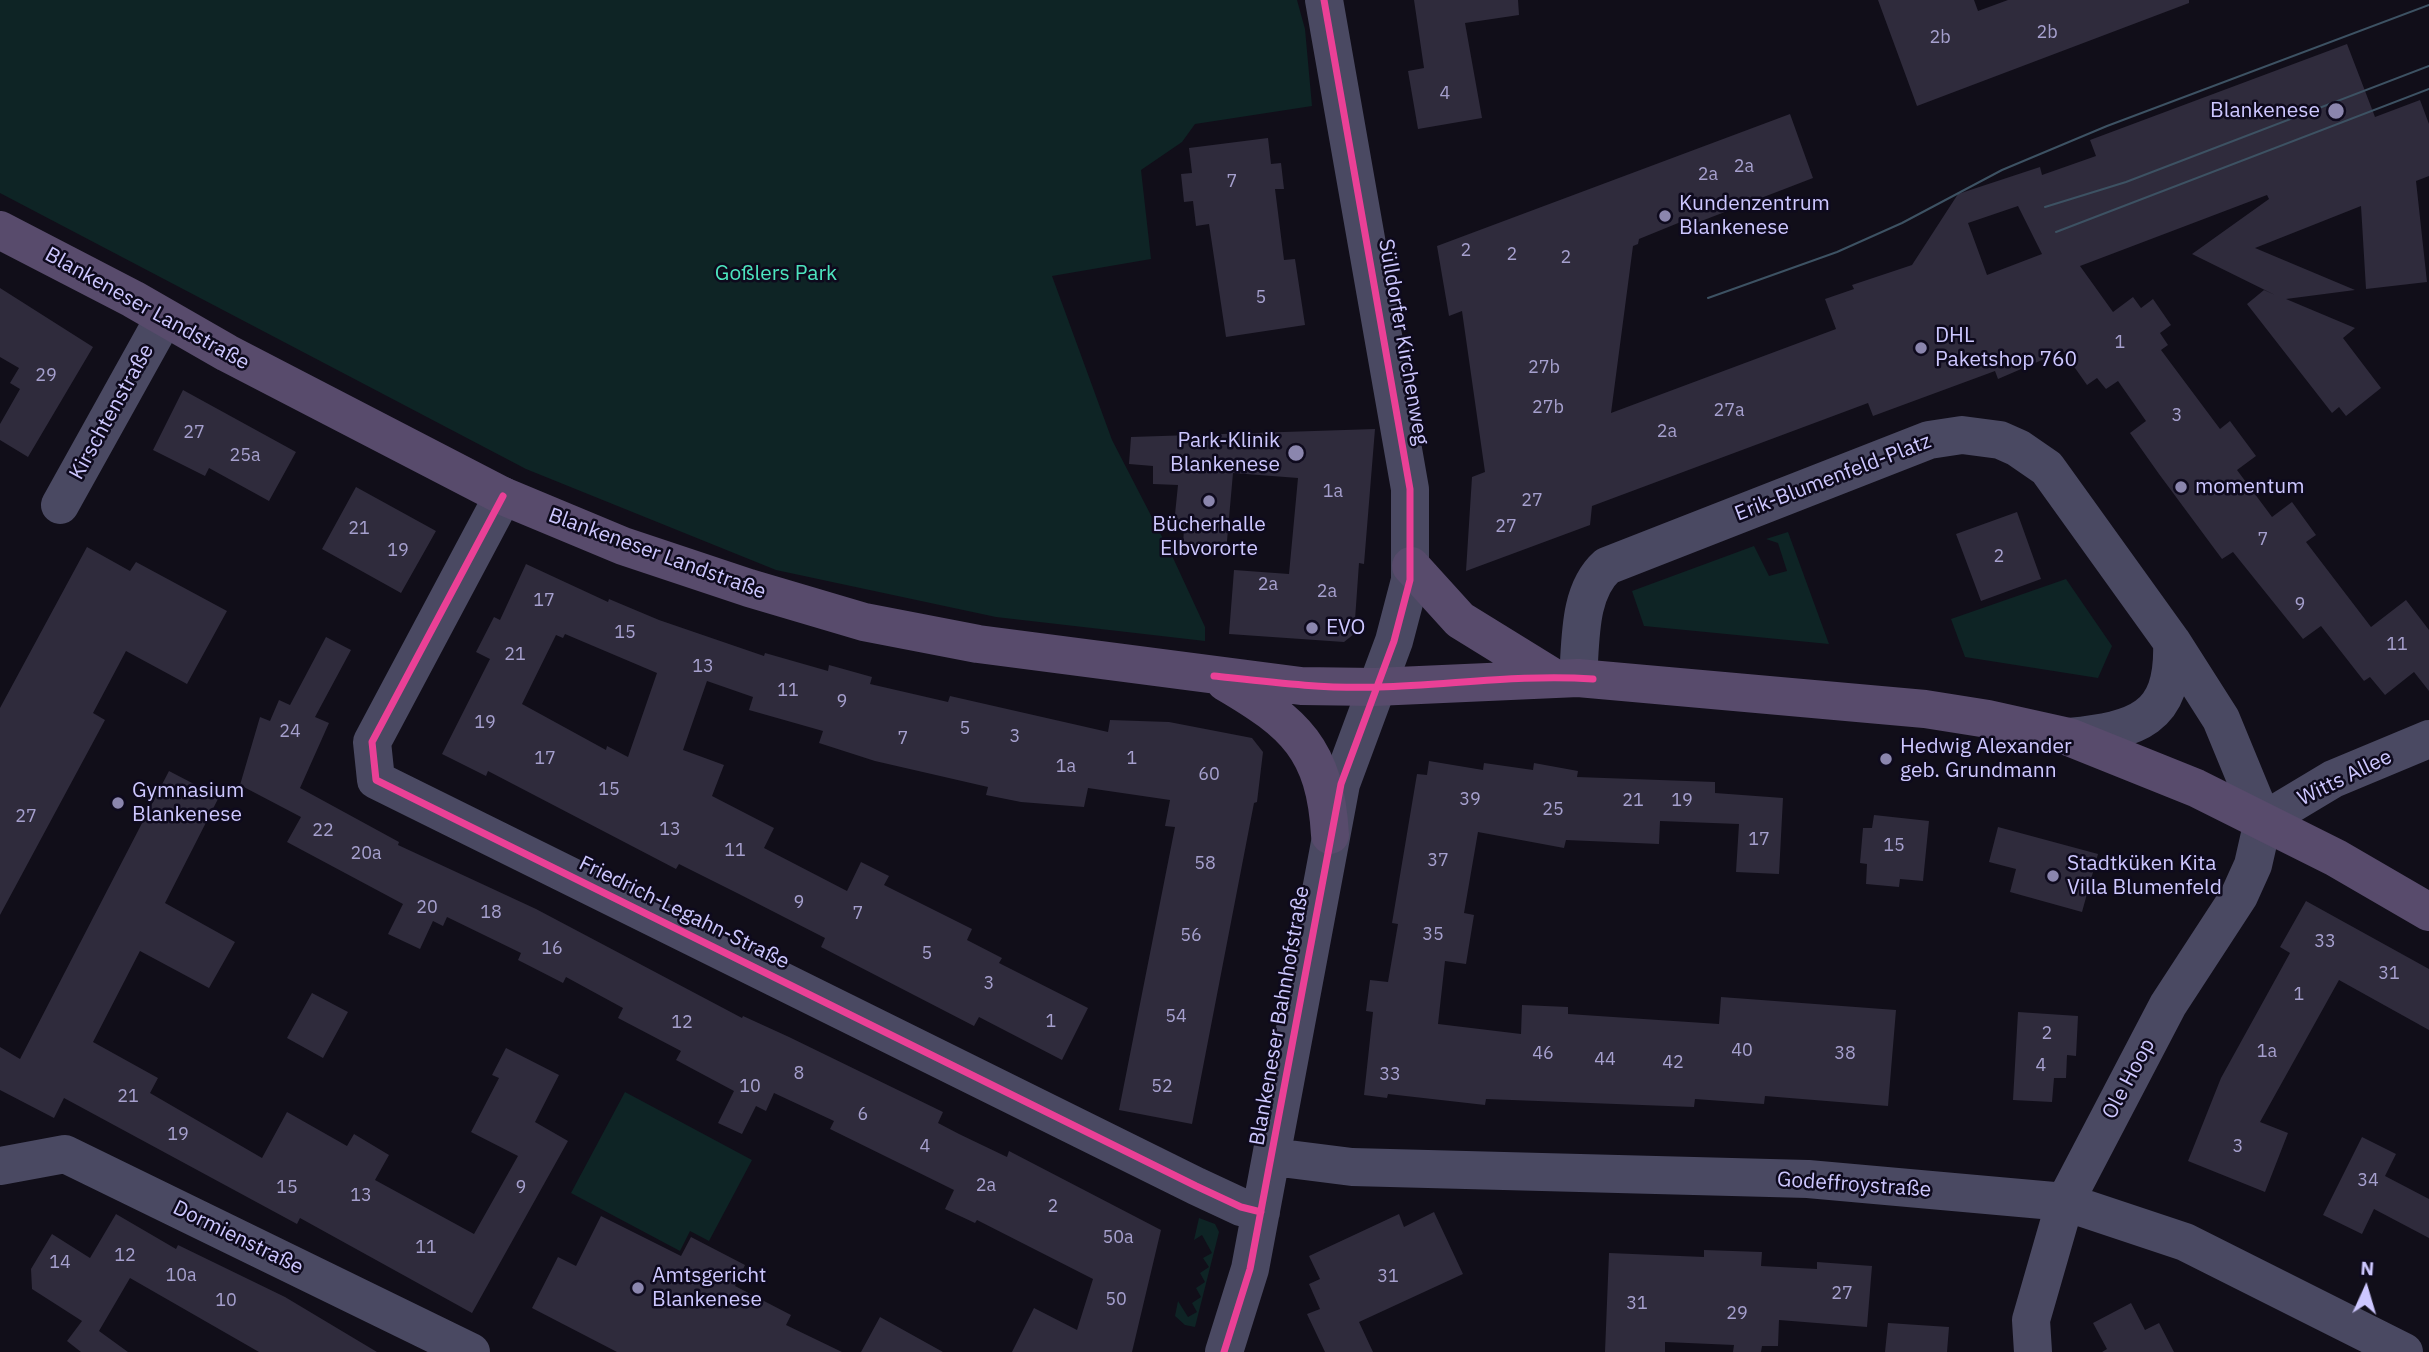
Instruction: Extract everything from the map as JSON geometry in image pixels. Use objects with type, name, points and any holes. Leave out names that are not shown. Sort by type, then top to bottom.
[{"type":"main road","name":"Blankeneser Landstraße","points":[[0,230],[503,496],[636,550],[748,588],[864,622],[978,644],[1301,686],[1375,687]]},
{"type":"main road","points":[[1411,566],[1460,620],[1566,678]]},
{"type":"main road","points":[[1214,676],[1280,717],[1299,737],[1324,784],[1330,835]]},
{"type":"main road","points":[[1375,687],[1566,678],[1926,709],[2069,737],[2196,788],[2336,858],[2429,912]]},
{"type":"street","name":"Sülldorfer Kirchenweg","points":[[1324,0],[1410,489],[1411,566],[1403,611],[1375,687]]},
{"type":"street","name":"Kirschtenstraße","points":[[60,505],[164,318]]},
{"type":"street","name":"Erik-Blumenfeld-Platz","points":[[1566,678],[1588,592],[1598,574],[1607,566],[1908,447],[1945,436],[1982,436],[2018,448],[2034,458],[2054,477],[2172,642],[2221,719],[2263,821]]},
{"type":"street","name":"Friedrich-Legahn-Straße","points":[[503,496],[372,742],[376,780],[1196,1186],[1241,1207],[1262,1212]]},
{"type":"street","points":[[2069,737],[2116,732],[2150,716],[2158,707],[2169,684],[2172,642]]},
{"type":"street","name":"Blankeneser Bahnhofstraße","points":[[1224,1352],[1250,1269],[1262,1212],[1330,835],[1345,775],[1375,687]]},
{"type":"street","name":"Witts Allee","points":[[2263,821],[2333,779],[2429,739]]},
{"type":"street","name":"Ole Hoop","points":[[2032,1352],[2031,1320],[2065,1202],[2168,1005],[2239,896],[2253,865],[2263,821]]},
{"type":"street","name":"Dormienstraße","points":[[0,1166],[65,1154],[471,1352]]},
{"type":"street","name":"Godeffroystraße","points":[[1273,1157],[1352,1167],[1808,1179],[2065,1202],[2185,1242],[2404,1352]]},
{"type":"green space","name":"Goßlers Park","points":[[0,0],[1297,0],[1305,29],[1312,106],[1195,124],[1182,142],[1141,170],[1151,259],[1052,276],[1112,440],[1205,627],[1205,641],[996,617],[776,570],[526,469],[0,193]]},
{"type":"green space","points":[[1788,532],[1829,644],[1644,626],[1632,591],[1754,546],[1769,576],[1787,571],[1778,543],[1766,539]]},
{"type":"green space","points":[[2066,579],[2112,646],[2098,678],[1965,657],[1951,619]]},
{"type":"green space","points":[[625,1092],[752,1160],[709,1241],[690,1231],[680,1251],[571,1193]]},
{"type":"green space","points":[[1199,1218],[1215,1224],[1219,1232],[1195,1327],[1185,1325],[1175,1316],[1178,1301],[1188,1317],[1197,1312],[1192,1303],[1201,1297],[1196,1288],[1205,1282],[1200,1273],[1209,1267],[1203,1258],[1212,1253],[1202,1235],[1194,1240]]},
{"type":"building","points":[[1414,0],[1518,0],[1519,15],[1465,23],[1482,118],[1418,129],[1408,71],[1424,68]]},
{"type":"building","points":[[1878,0],[1974,0],[1978,11],[2008,0],[2189,0],[2189,3],[1917,106]]},
{"type":"building","points":[[2347,44],[2375,117],[2420,100],[2429,124],[2429,176],[2416,181],[2427,282],[2366,289],[2361,206],[2255,248],[2355,290],[2286,299],[2355,328],[2343,338],[2381,388],[2346,416],[2339,407],[2332,413],[2247,304],[2264,290],[2275,295],[2192,254],[2269,199],[2267,195],[2080,266],[2113,312],[2133,297],[2141,308],[2153,299],[2171,325],[2160,333],[2168,345],[2161,350],[2220,429],[2230,421],[2256,456],[2237,470],[2272,517],[2292,502],[2316,535],[2306,542],[2371,627],[2406,600],[2429,630],[2429,691],[2414,672],[2385,695],[2370,677],[2364,681],[2321,626],[2303,639],[2233,552],[2222,559],[2159,474],[2130,433],[2146,421],[2118,381],[2106,389],[2097,378],[2087,385],[2063,351],[1998,379],[1995,371],[1873,416],[1868,403],[1592,506],[1590,525],[1466,571],[1472,477],[1485,472],[1462,311],[1449,316],[1437,246],[1790,114],[1813,178],[1691,225],[1688,219],[1639,239],[1638,244],[1633,246],[1611,413],[1836,329],[1825,299],[1854,289],[1852,285],[1912,265],[1958,194],[2040,167],[2042,175],[2096,156],[2090,140]],"holes":[[[2018,206],[2042,254],[1987,275],[1968,223]]]},
{"type":"building","points":[[1268,138],[1271,164],[1281,163],[1284,189],[1275,189],[1284,260],[1295,259],[1305,325],[1226,337],[1209,224],[1196,226],[1193,201],[1184,202],[1181,174],[1192,173],[1189,148]]},
{"type":"building","points":[[0,288],[93,347],[28,457],[0,440],[0,424],[20,389],[10,383],[19,368],[0,357]]},
{"type":"building","points":[[183,390],[296,452],[269,501],[209,468],[205,476],[153,450]]},
{"type":"building","points":[[1375,429],[1364,564],[1359,563],[1354,634],[1344,642],[1229,634],[1234,570],[1289,574],[1298,478],[1233,473],[1226,552],[1183,549],[1184,525],[1174,524],[1178,485],[1153,484],[1153,466],[1129,464],[1131,437]]},
{"type":"building","points":[[356,487],[436,531],[401,593],[322,549]]},
{"type":"building","points":[[2017,512],[2041,579],[1981,601],[1956,534]]},
{"type":"building","points":[[87,547],[130,571],[136,562],[227,611],[187,684],[126,651],[93,713],[105,720],[0,915],[0,708]]},
{"type":"building","points":[[526,564],[608,602],[609,599],[659,620],[764,656],[765,653],[828,671],[829,665],[872,677],[870,684],[948,702],[950,696],[1108,732],[1110,720],[1169,722],[1252,738],[1263,752],[1257,802],[1254,803],[1192,1124],[1119,1110],[1175,827],[1165,826],[1170,800],[1088,788],[1084,807],[1021,802],[986,795],[988,787],[875,761],[819,743],[823,731],[749,710],[753,697],[707,681],[683,750],[724,765],[712,796],[774,828],[764,848],[847,891],[861,862],[889,876],[884,885],[972,929],[967,940],[1002,958],[999,963],[1088,1008],[1062,1060],[979,1017],[974,1026],[821,947],[825,938],[739,894],[679,864],[676,869],[488,771],[486,776],[442,754],[490,659],[476,652],[494,617],[500,620]],"holes":[[[565,634],[657,673],[628,757],[607,746],[606,750],[522,704],[556,635],[563,638]]]},
{"type":"building","points":[[326,637],[351,650],[315,717],[329,723],[300,788],[399,842],[398,845],[536,909],[742,1018],[743,1016],[789,1037],[943,1112],[938,1123],[959,1134],[1007,1157],[1009,1151],[1161,1230],[1132,1352],[1012,1352],[1034,1308],[1077,1330],[1093,1279],[977,1220],[975,1223],[945,1209],[954,1190],[830,1129],[834,1121],[774,1093],[766,1111],[756,1106],[742,1134],[718,1123],[734,1091],[676,1060],[681,1051],[618,1018],[623,1008],[566,977],[563,983],[518,960],[521,953],[447,917],[443,926],[433,921],[420,949],[388,934],[403,904],[287,842],[301,817],[240,785],[260,717],[270,721],[279,700],[290,705]]},
{"type":"building","points":[[1429,761],[1483,770],[1484,763],[1533,770],[1534,763],[1578,771],[1577,777],[1715,782],[1715,793],[1783,798],[1779,874],[1736,872],[1739,824],[1660,821],[1659,844],[1566,840],[1564,848],[1478,832],[1464,913],[1474,915],[1466,964],[1445,961],[1438,1024],[1521,1034],[1522,1005],[1568,1007],[1568,1014],[1719,1024],[1721,997],[1896,1010],[1888,1106],[1765,1096],[1764,1104],[1695,1099],[1694,1107],[1486,1099],[1485,1105],[1388,1094],[1387,1098],[1364,1095],[1373,1012],[1366,1011],[1370,980],[1388,982],[1398,924],[1392,923],[1417,774],[1427,775]]},
{"type":"building","points":[[169,771],[219,797],[165,903],[235,942],[209,988],[140,951],[93,1042],[158,1078],[150,1093],[262,1158],[287,1112],[347,1146],[354,1134],[389,1155],[375,1180],[474,1234],[518,1156],[471,1132],[499,1078],[492,1075],[506,1048],[559,1075],[535,1122],[568,1141],[472,1313],[300,1218],[297,1224],[64,1098],[54,1118],[0,1090],[0,1047],[20,1059]]},
{"type":"building","points":[[1874,815],[1929,821],[1923,881],[1900,879],[1899,887],[1866,884],[1867,864],[1860,863],[1863,828],[1872,828]]},
{"type":"building","points":[[1998,827],[2098,854],[2082,912],[2010,892],[2016,869],[1989,862]]},
{"type":"building","points":[[2306,901],[2429,969],[2429,1030],[2339,980],[2260,1122],[2288,1133],[2265,1192],[2188,1161],[2221,1078],[2290,953],[2280,947]]},
{"type":"building","points":[[312,993],[348,1012],[323,1058],[287,1038]]},
{"type":"building","points":[[2018,1012],[2078,1016],[2076,1056],[2067,1055],[2066,1078],[2054,1078],[2052,1102],[2013,1100]]},
{"type":"building","points":[[2362,1137],[2396,1154],[2385,1176],[2429,1199],[2429,1238],[2374,1209],[2362,1234],[2323,1215]]},
{"type":"building","points":[[1434,1212],[1463,1274],[1359,1322],[1373,1352],[1325,1352],[1307,1314],[1320,1309],[1309,1284],[1320,1279],[1309,1256],[1399,1214],[1404,1227]]},
{"type":"building","points":[[116,1214],[176,1249],[178,1245],[285,1297],[377,1352],[259,1352],[130,1278],[99,1331],[128,1352],[81,1352],[67,1341],[82,1321],[32,1289],[31,1269],[52,1234],[90,1258]]},
{"type":"building","name":"Amtsgericht Blankenese","points":[[601,1216],[681,1256],[691,1237],[745,1265],[735,1286],[791,1315],[786,1325],[842,1352],[617,1352],[532,1308],[558,1257],[576,1266]]},
{"type":"building","points":[[1704,1250],[1762,1252],[1761,1266],[1817,1269],[1817,1262],[1872,1266],[1867,1327],[1779,1320],[1778,1346],[1762,1346],[1761,1352],[1733,1352],[1734,1345],[1665,1342],[1665,1352],[1605,1352],[1609,1253],[1704,1257]]},
{"type":"building","points":[[2131,1303],[2145,1330],[2159,1323],[2174,1352],[2102,1352],[2107,1349],[2093,1323]]},
{"type":"building","points":[[880,1317],[943,1352],[861,1352]]},
{"type":"building","points":[[1888,1323],[1949,1327],[1947,1352],[1885,1352]]},
{"type":"tram line","points":[[1708,298],[1837,252],[1902,223],[2002,170],[2107,126],[2429,5]]},
{"type":"tram line","points":[[2045,207],[2126,182],[2429,66]]},
{"type":"tram line","points":[[2056,232],[2429,89]]},
{"type":"cycle path","points":[[1224,1352],[1250,1269],[1341,784],[1394,641],[1410,580],[1410,489],[1324,0]]},
{"type":"cycle path","points":[[503,496],[372,742],[376,780],[1196,1186],[1241,1207],[1261,1212]]},
{"type":"cycle path","points":[[1214,676],[1338,687],[1406,686],[1513,679],[1593,679]]},
{"type":"place","name":"Blankenese","points":[[2336,111]]},
{"type":"place","name":"Kundenzentrum Blankenese","points":[[1665,216]]},
{"type":"place","name":"DHL Paketshop 760","points":[[1921,348]]},
{"type":"place","name":"Park-Klinik Blankenese","points":[[1296,453]]},
{"type":"place","name":"momentum","points":[[2181,487]]},
{"type":"place","name":"Bücherhalle Elbvororte","points":[[1209,501]]},
{"type":"place","name":"EVO","points":[[1312,628]]},
{"type":"place","name":"Hedwig Alexander geb. Grundmann","points":[[1886,759]]},
{"type":"place","name":"Gymnasium Blankenese","points":[[118,803]]},
{"type":"place","name":"Stadtküken Kita Villa Blumenfeld","points":[[2053,876]]},
{"type":"place","name":"Amtsgericht Blankenese","points":[[638,1288]]}]
